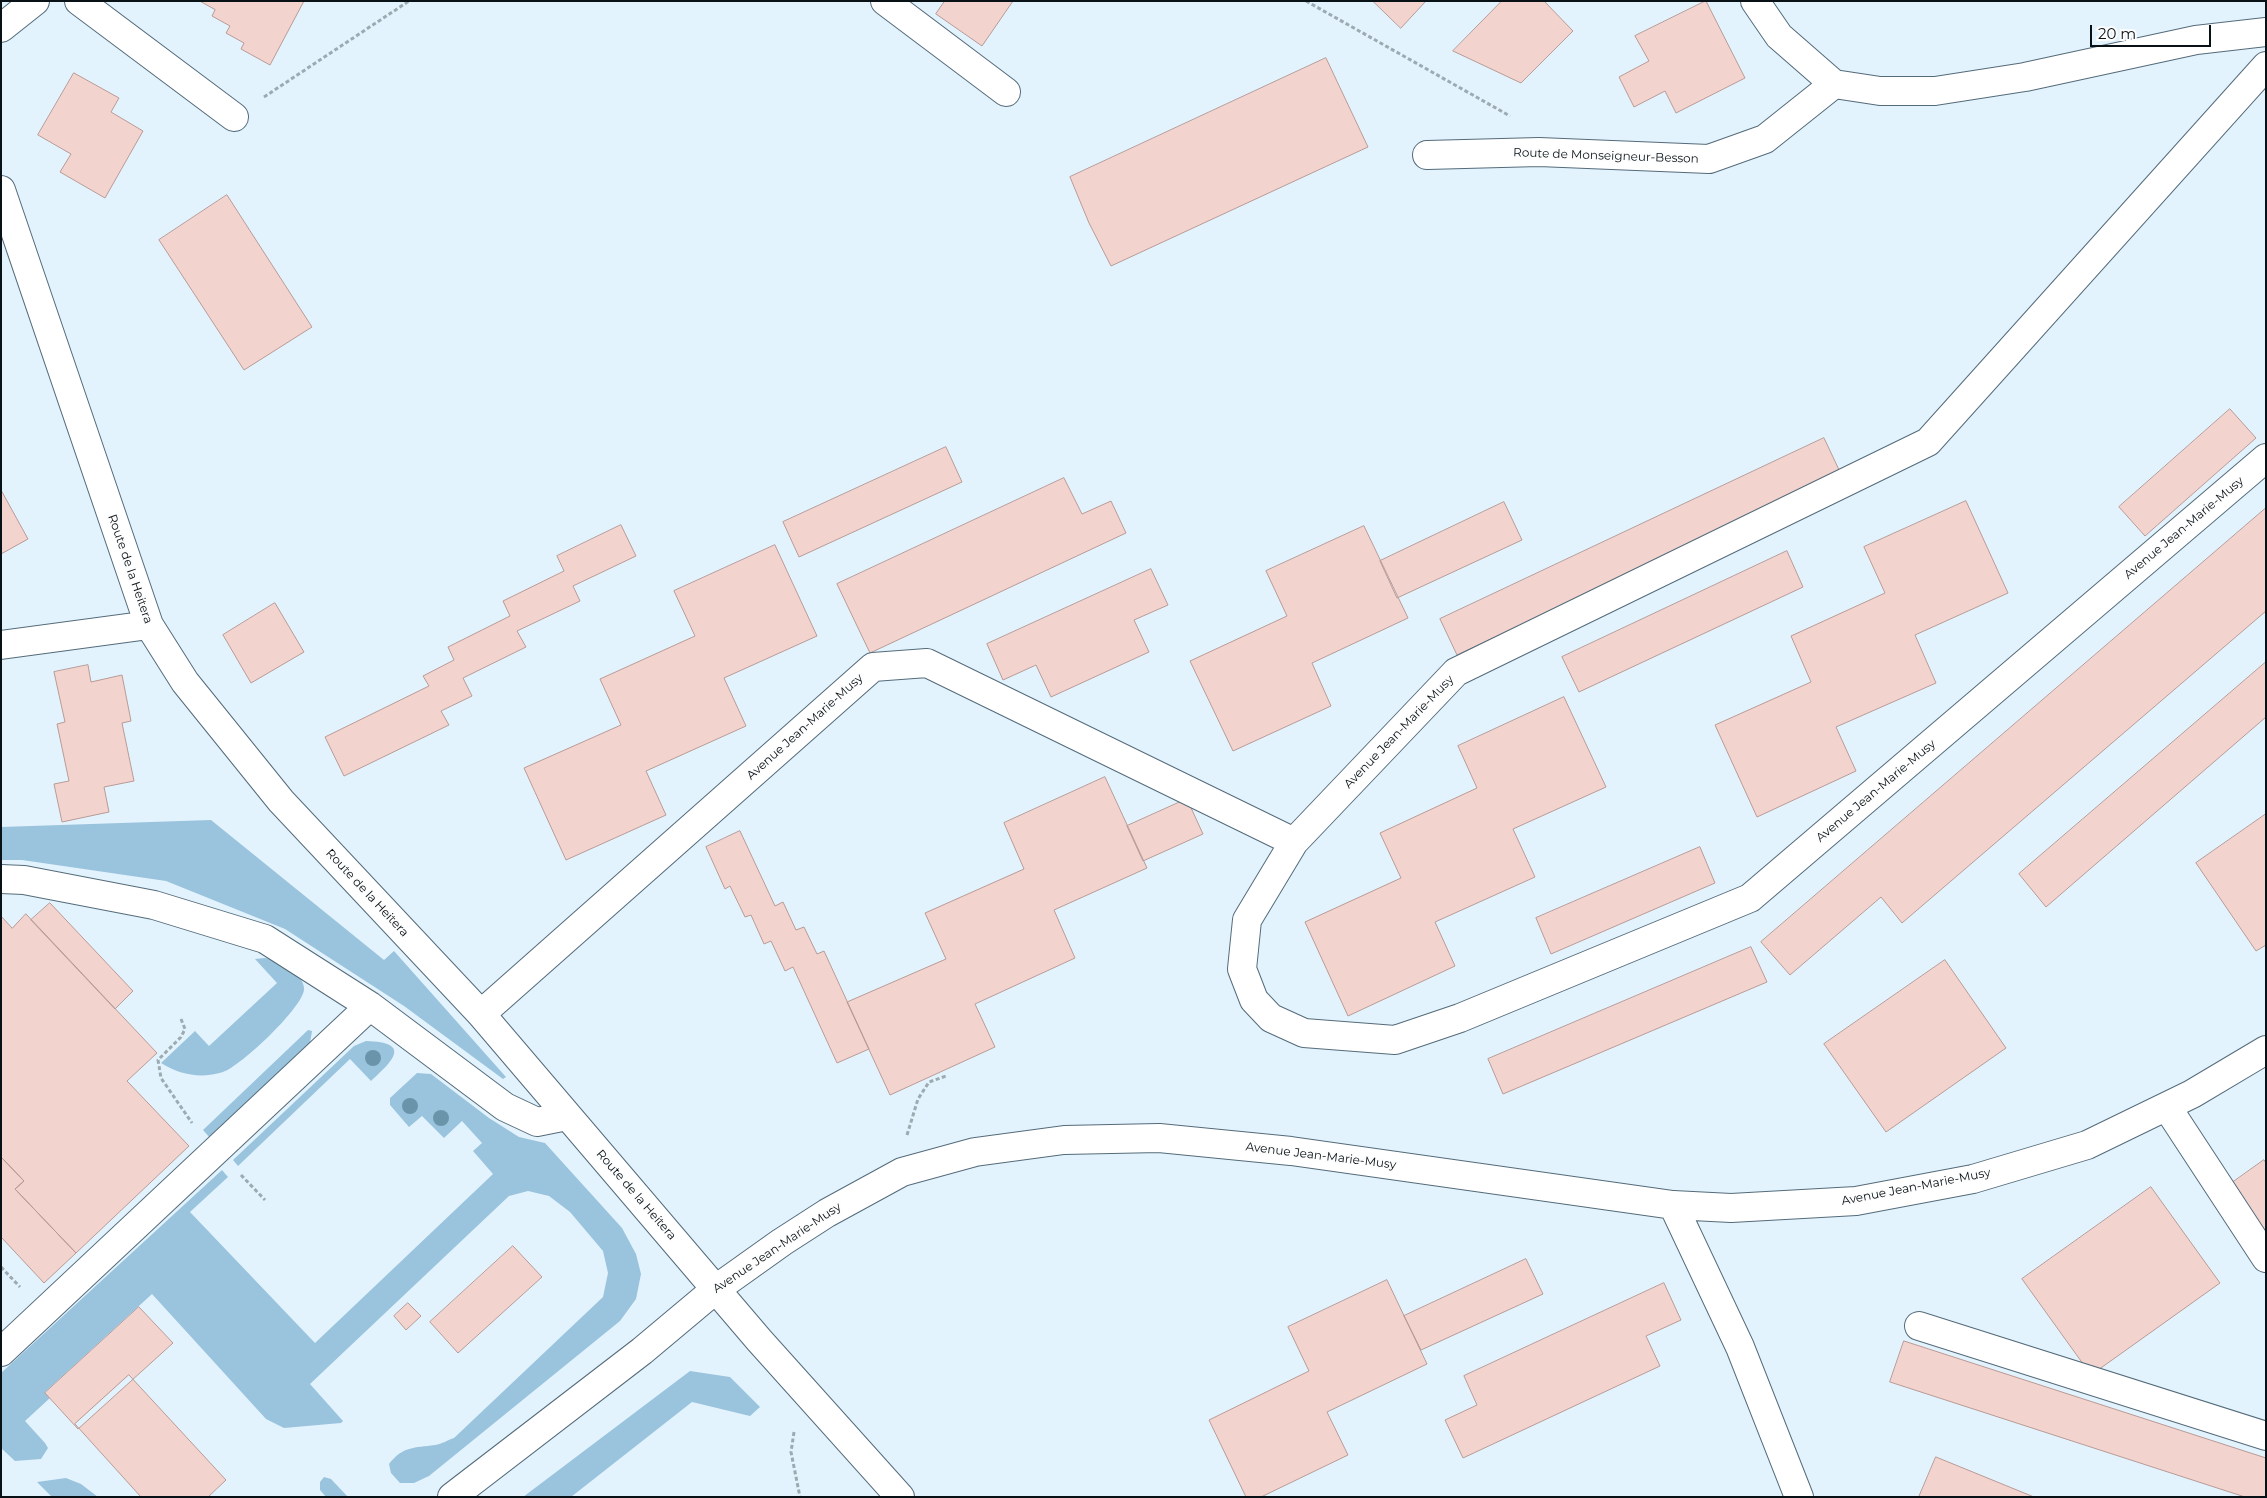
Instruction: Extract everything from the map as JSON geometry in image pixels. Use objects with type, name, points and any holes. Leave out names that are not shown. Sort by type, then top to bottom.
[{"type":"street","points":[[1,28],[35,1]]},
{"type":"street","points":[[79,1],[234,116]]},
{"type":"street","points":[[1755,1],[1779,36],[1834,84],[1880,91],[1935,92],[2025,77],[2196,40],[2266,32]]},
{"type":"street","points":[[890,5],[1006,92]]},
{"type":"street","name":"Avenue Jean-Marie-Musy","points":[[2266,66],[1928,442],[1456,672],[1294,842],[1247,920],[1242,969],[1254,1000],[1271,1018],[1304,1033],[1395,1040],[1460,1018],[1750,898],[2266,458]]},
{"type":"street","name":"Route de Monseigneur-Besson","points":[[1427,155],[1539,152],[1709,158],[1766,139],[1834,84]]},
{"type":"street","name":"Route de la Heitera","points":[[1,190],[148,625],[185,682],[281,801],[481,1014],[716,1288],[900,1497]]},
{"type":"street","points":[[1,645],[148,625]]},
{"type":"street","name":"Avenue Jean-Marie-Musy","points":[[481,1014],[873,667],[927,663],[1294,842]]},
{"type":"street","points":[[1,879],[24,880],[154,905],[265,938],[370,1006],[505,1107],[537,1122],[567,1116]]},
{"type":"street","points":[[1,1352],[45,1314],[370,1006]]},
{"type":"street","name":"Avenue Jean-Marie-Musy","points":[[452,1497],[642,1351],[716,1288],[827,1212],[902,1172],[975,1152],[1064,1140],[1160,1138],[1291,1151],[1673,1205],[1731,1208],[1856,1201],[1973,1179],[2087,1145],[2167,1107],[2266,1050]]},
{"type":"street","points":[[2167,1107],[2266,1258]]},
{"type":"street","points":[[1673,1205],[1740,1347],[1799,1497]]},
{"type":"street","points":[[1919,1326],[2266,1436]]},
{"type":"path","points":[[234,116],[409,1]]},
{"type":"path","points":[[1306,1],[1514,119],[1539,152]]},
{"type":"path","points":[[158,1060],[181,1038],[186,1030],[181,1019]]},
{"type":"path","points":[[907,1136],[918,1099],[929,1082],[946,1076]]},
{"type":"path","points":[[796,1424],[791,1452],[800,1497]]},
{"type":"shaded area","points":[[211,820],[384,960],[394,951],[506,1077],[503,1079],[404,1006],[285,929],[166,881],[22,860],[1,860],[1,827]]},
{"type":"shaded area","points":[[265,958],[277,961],[295,972],[303,982],[304,988],[295,1008],[271,1035],[243,1059],[223,1072],[191,1075],[161,1063],[195,1031],[209,1046],[277,983],[255,959]]},
{"type":"shaded area","points":[[308,1030],[312,1031],[310,1043],[210,1138],[203,1130]]},
{"type":"shaded area","points":[[366,1041],[381,1042],[390,1045],[394,1049],[391,1060],[379,1074],[371,1081],[350,1059],[238,1166],[233,1160],[354,1046]]},
{"type":"shaded area","points":[[417,1073],[431,1074],[489,1118],[519,1137],[545,1143],[622,1228],[636,1254],[641,1274],[636,1299],[620,1321],[429,1476],[414,1483],[400,1483],[391,1473],[389,1464],[404,1451],[438,1444],[454,1438],[603,1297],[608,1273],[603,1251],[570,1212],[549,1196],[528,1191],[509,1196],[310,1384],[343,1421],[341,1423],[284,1428],[266,1419],[152,1294],[45,1392],[50,1398],[25,1421],[48,1448],[41,1459],[15,1461],[1,1448],[1,1373],[222,1170],[228,1177],[190,1212],[315,1343],[493,1174],[473,1151],[482,1143],[462,1121],[444,1138],[422,1116],[409,1127],[390,1105],[390,1098]]},
{"type":"shaded area","points":[[690,1371],[730,1377],[760,1407],[750,1416],[692,1402],[571,1497],[523,1497]]},
{"type":"shaded area","points":[[324,1477],[331,1479],[348,1497],[326,1497],[320,1490],[320,1482]]},
{"type":"shaded area","points":[[66,1478],[81,1484],[98,1497],[52,1497],[37,1482]]},
{"type":"building","points":[[200,1],[304,1],[270,65],[241,49],[244,43],[226,33],[230,26],[212,16],[215,10]]},
{"type":"building","points":[[945,1],[1013,1],[982,46],[936,14]]},
{"type":"building","points":[[1373,1],[1426,1],[1401,28]]},
{"type":"building","points":[[1502,1],[1544,1],[1573,31],[1521,83],[1453,51]]},
{"type":"building","points":[[1706,1],[1745,78],[1676,113],[1665,91],[1634,107],[1619,77],[1649,61],[1635,36]]},
{"type":"building","points":[[1326,58],[1368,147],[1111,266],[1089,223],[1070,177]]},
{"type":"building","points":[[74,73],[119,98],[111,112],[143,131],[105,198],[60,172],[71,154],[38,135]]},
{"type":"building","points":[[227,195],[312,327],[244,370],[159,240]]},
{"type":"building","points":[[2230,409],[2256,438],[2145,536],[2119,507]]},
{"type":"building","points":[[1824,438],[1841,474],[1457,655],[1440,619]]},
{"type":"building","points":[[946,447],[962,482],[799,557],[783,522]]},
{"type":"building","points":[[1064,478],[1082,514],[1111,501],[1126,533],[870,653],[837,584]]},
{"type":"building","points":[[1,490],[28,539],[1,554]]},
{"type":"building","points":[[1966,501],[2008,593],[1915,635],[1936,683],[1836,727],[1856,771],[1757,817],[1715,725],[1811,682],[1791,636],[1885,593],[1864,547]]},
{"type":"building","points":[[1504,502],[1522,540],[1397,598],[1380,561]]},
{"type":"building","points":[[2266,508],[2266,611],[1902,923],[1881,897],[1790,975],[1761,942]]},
{"type":"building","points":[[621,525],[636,556],[573,586],[580,601],[517,631],[526,647],[463,678],[472,696],[441,711],[449,725],[344,776],[325,737],[429,686],[423,676],[454,660],[448,647],[510,616],[503,601],[564,571],[557,556]]},
{"type":"building","points":[[1364,526],[1408,618],[1312,663],[1331,706],[1233,751],[1190,661],[1287,616],[1266,571]]},
{"type":"building","points":[[775,545],[817,636],[724,678],[746,726],[646,771],[666,815],[566,860],[524,768],[621,725],[600,679],[695,636],[674,591]]},
{"type":"building","points":[[1787,551],[1803,587],[1579,692],[1562,657]]},
{"type":"building","points":[[1151,569],[1168,605],[1134,620],[1149,652],[1051,697],[1036,665],[1003,680],[987,644]]},
{"type":"building","points":[[275,603],[304,652],[251,683],[223,635]]},
{"type":"building","points":[[2266,662],[2266,717],[2046,907],[2019,874]]},
{"type":"building","points":[[88,665],[91,682],[122,675],[131,721],[122,723],[134,781],[104,787],[109,812],[62,822],[54,784],[69,781],[57,724],[65,722],[54,672]]},
{"type":"building","points":[[1564,697],[1606,787],[1513,829],[1535,877],[1435,922],[1455,966],[1348,1016],[1305,922],[1401,878],[1380,833],[1477,788],[1458,746]]},
{"type":"building","points":[[1105,777],[1147,868],[1054,910],[1075,958],[975,1004],[995,1047],[890,1095],[847,1002],[946,959],[925,913],[1024,869],[1004,823]]},
{"type":"building","points":[[1187,799],[1203,834],[1143,861],[1127,826]]},
{"type":"building","points":[[2266,814],[2266,945],[2256,951],[2196,863]]},
{"type":"building","points":[[740,831],[775,906],[783,902],[796,930],[804,927],[817,954],[824,951],[869,1049],[837,1063],[793,967],[785,971],[771,941],[764,944],[751,915],[745,917],[730,886],[725,889],[706,847]]},
{"type":"building","points":[[1700,847],[1715,883],[1551,954],[1536,918]]},
{"type":"building","points":[[50,903],[133,991],[115,1009],[31,920]]},
{"type":"building","points":[[26,914],[157,1053],[127,1081],[189,1146],[76,1253],[15,1189],[24,1181],[1,1157],[1,916],[12,928]]},
{"type":"building","points":[[1751,947],[1767,982],[1503,1094],[1488,1059]]},
{"type":"building","points":[[1945,960],[2006,1048],[1886,1132],[1824,1044]]},
{"type":"building","points":[[1,1157],[24,1181],[15,1189],[76,1253],[44,1283],[1,1237]]},
{"type":"building","points":[[2264,1160],[2266,1163],[2266,1238],[2229,1185]]},
{"type":"building","points":[[2151,1187],[2220,1283],[2091,1375],[2022,1279]]},
{"type":"building","points":[[513,1246],[542,1277],[458,1353],[430,1322]]},
{"type":"building","points":[[1526,1259],[1543,1294],[1421,1350],[1404,1316]]},
{"type":"building","points":[[1387,1280],[1427,1364],[1327,1412],[1348,1455],[1261,1497],[1246,1497],[1209,1420],[1309,1371],[1288,1327]]},
{"type":"building","points":[[1664,1283],[1681,1320],[1646,1336],[1660,1366],[1463,1458],[1445,1420],[1477,1405],[1464,1376]]},
{"type":"building","points":[[408,1303],[421,1316],[406,1330],[394,1316]]},
{"type":"building","points":[[139,1307],[173,1343],[78,1429],[45,1393]]},
{"type":"building","points":[[1904,1341],[2266,1458],[2266,1497],[2245,1497],[1890,1382]]},
{"type":"building","points":[[129,1375],[226,1480],[208,1497],[141,1497],[75,1424]]},
{"type":"building","points":[[1936,1457],[2034,1497],[1919,1497]]}]
